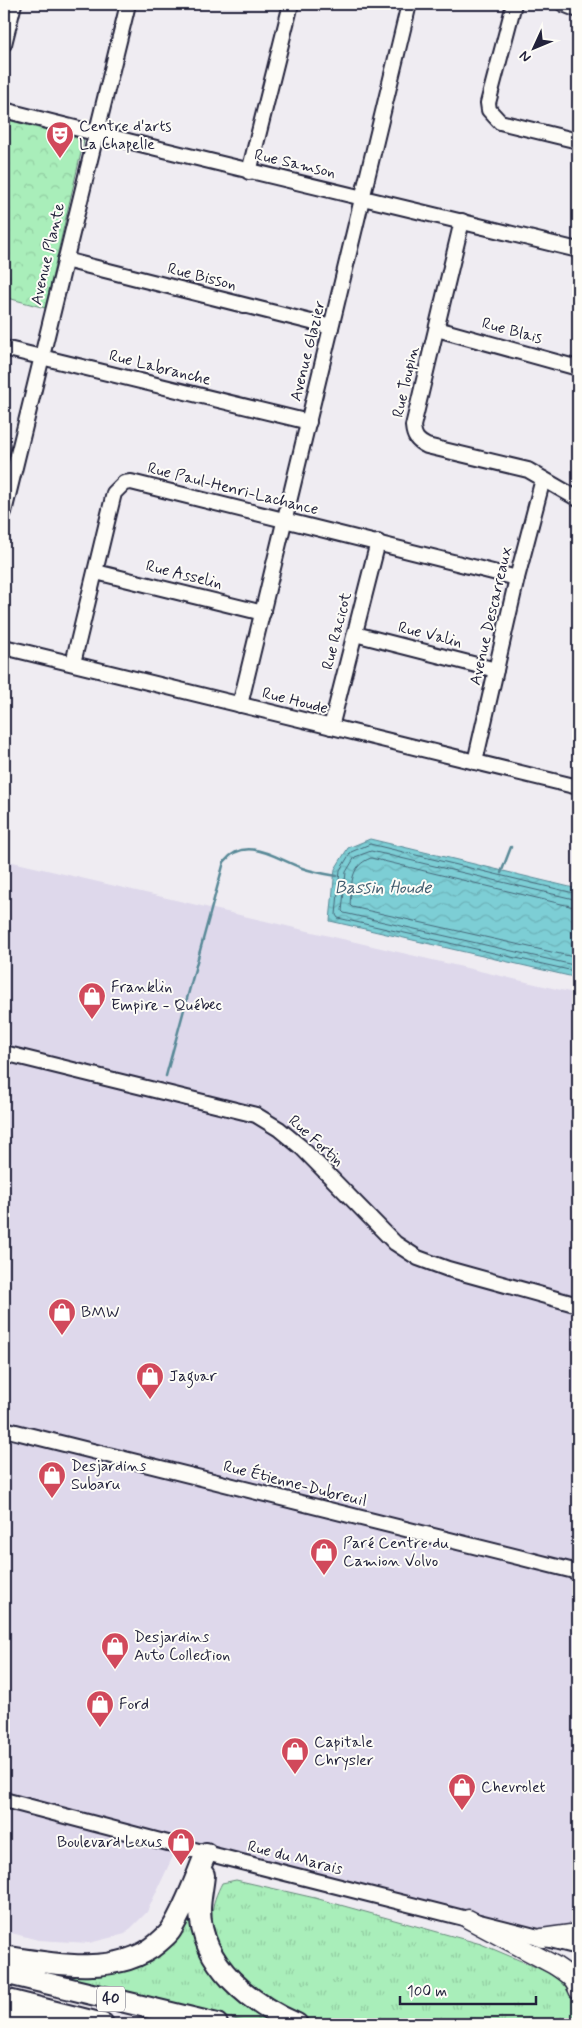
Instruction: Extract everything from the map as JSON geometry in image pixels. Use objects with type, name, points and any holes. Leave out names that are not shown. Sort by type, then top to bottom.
[{"type":"highway","points":[[4,1956],[48,1964],[111,1964],[135,1958],[170,1932],[183,1909],[206,1853]]},
{"type":"highway","points":[[206,1853],[200,1910],[204,1933],[213,1956],[224,1972],[245,1992],[260,2004],[297,2024]]},
{"type":"highway","name":"40","points":[[4,1973],[217,2024]]},
{"type":"highway","name":"40","points":[[4,1999],[103,2024]]},
{"type":"highway","points":[[4,2010],[35,2024]]},
{"type":"main road","points":[[468,1919],[554,1965],[567,1974],[578,1990]]},
{"type":"main road","points":[[542,1938],[578,1934]]},
{"type":"street","points":[[4,44],[14,4]]},
{"type":"street","name":"Avenue Plante","points":[[4,512],[128,4]]},
{"type":"street","points":[[249,172],[291,4]]},
{"type":"street","name":"Avenue Glazier","points":[[240,706],[409,4]]},
{"type":"street","points":[[514,4],[488,103],[489,110],[494,118],[500,122],[578,141]]},
{"type":"street","points":[[563,4],[578,10]]},
{"type":"street","name":"Rue Samson","points":[[4,110],[249,172],[578,250]]},
{"type":"street","name":"Rue Toupin","points":[[462,221],[413,426],[414,435],[419,442],[427,446],[528,470],[578,499]]},
{"type":"street","name":"Rue Bisson","points":[[65,260],[331,327]]},
{"type":"street","name":"Rue Blais","points":[[437,329],[578,368]]},
{"type":"street","name":"Rue Labranche","points":[[4,348],[309,422]]},
{"type":"street","name":"Avenue Descarreaux","points":[[475,762],[517,578],[543,479]]},
{"type":"street","name":"Rue Paul-Henri-Lachance","points":[[73,663],[114,494],[124,483],[131,482],[517,578]]},
{"type":"street","name":"Rue Racicot","points":[[331,727],[378,542]]},
{"type":"street","name":"Rue Asselin","points":[[96,572],[263,613]]},
{"type":"street","name":"Rue Valin","points":[[355,634],[496,670]]},
{"type":"street","name":"Rue Houde","points":[[4,647],[240,706],[578,786]]},
{"type":"street","name":"Rue Fortin","points":[[4,1053],[256,1114],[279,1129],[302,1148],[395,1243],[418,1258],[448,1269],[578,1305]]},
{"type":"street","name":"Rue Étienne-Dubreuil","points":[[4,1429],[578,1572]]},
{"type":"street","name":"Rue du Marais","points":[[4,1800],[578,1947]]},
{"type":"shaded area","points":[[4,860],[578,994],[578,1931],[569,1935],[180,1841],[147,1912],[125,1934],[89,1943],[38,1940],[4,1931]]},
{"type":"green space","points":[[4,119],[84,140],[45,308],[4,297]]},
{"type":"green space","points":[[236,1880],[315,1898],[481,1944],[559,1977],[573,1998],[574,2024],[319,2024],[311,2021],[278,2005],[255,1990],[239,1976],[220,1948],[213,1927],[212,1912],[215,1899],[222,1883]]},
{"type":"green space","points":[[191,1902],[198,1934],[288,2024],[254,2024],[58,1975],[59,1971],[126,1968]]},
{"type":"water","name":"Bassin Houde","points":[[370,839],[578,889],[578,978],[330,921],[335,869],[348,848]]},
{"type":"waterway","points":[[501,873],[511,847]]},
{"type":"waterway","points":[[166,1076],[224,862],[233,854],[242,850],[252,849],[273,855],[306,869],[337,876]]},
{"type":"place","name":"Centre d'arts La Chapelle","points":[[60,159]]},
{"type":"place","name":"Franklin Empire - Québec","points":[[92,1020]]},
{"type":"place","name":"BMW","points":[[62,1336]]},
{"type":"place","name":"Jaguar","points":[[150,1400]]},
{"type":"place","name":"Desjardins Subaru","points":[[52,1499]]},
{"type":"place","name":"Paré Centre du Camion Volvo","points":[[324,1576]]},
{"type":"place","name":"Desjardins Auto Collection","points":[[115,1670]]},
{"type":"place","name":"Ford","points":[[100,1728]]},
{"type":"place","name":"Capitale Chrysler","points":[[295,1775]]},
{"type":"place","name":"Chevrolet","points":[[462,1811]]},
{"type":"place","name":"Boulevard Lexus","points":[[181,1866]]}]
